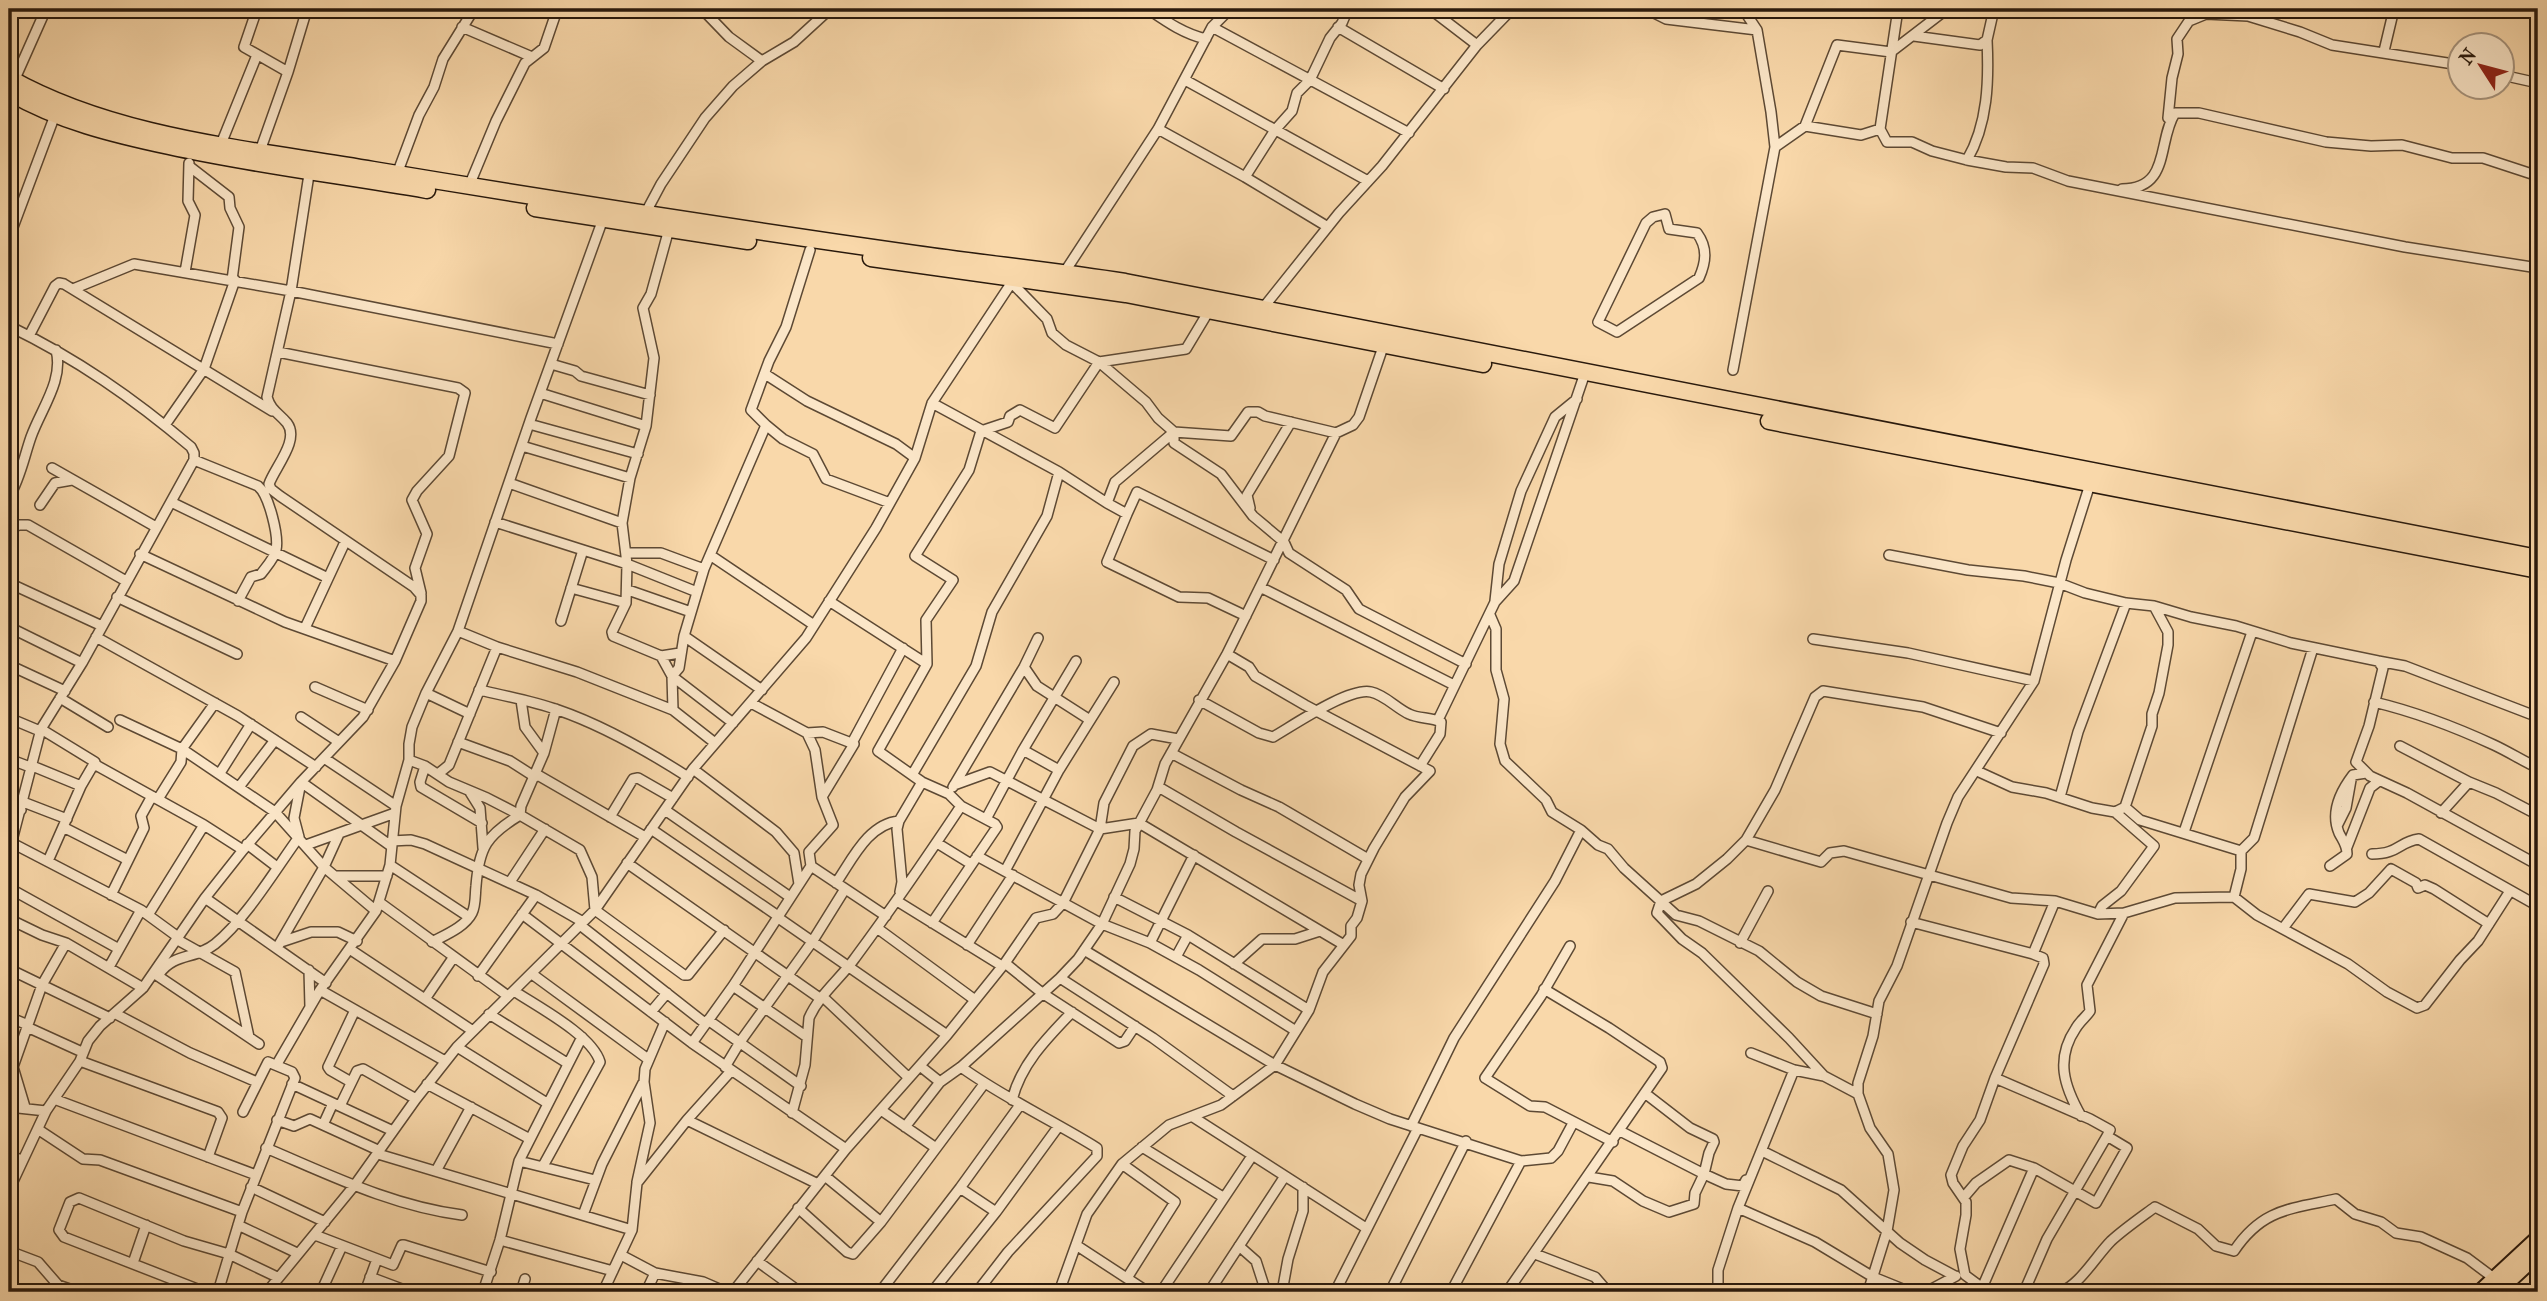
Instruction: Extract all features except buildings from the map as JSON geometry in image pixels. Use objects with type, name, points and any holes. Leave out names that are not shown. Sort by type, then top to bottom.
[{"type":"highway","points":[[10,84],[55,115],[190,158],[397,174],[645,214],[1125,282],[2538,570]]},
{"type":"highway","points":[[10,84],[102,119],[260,151],[310,166],[603,219],[1013,281],[1096,289],[1210,309],[1384,344],[1584,377],[1802,428],[2090,484],[2129,485],[2538,558]]},
{"type":"main road","points":[[2496,1286],[2538,1238]]},
{"type":"main road","points":[[2480,1292],[2496,1286],[2538,1254]]},
{"type":"street","points":[[10,84],[46,9]]},
{"type":"street","points":[[257,9],[244,47],[288,72]]},
{"type":"street","points":[[260,151],[307,9]]},
{"type":"street","points":[[397,174],[443,60],[474,9]]},
{"type":"street","points":[[469,186],[496,121],[525,63],[544,48],[556,13],[541,9]]},
{"type":"street","points":[[702,9],[729,37],[762,61]]},
{"type":"street","points":[[645,214],[661,184],[705,118],[733,86],[762,61],[794,42],[831,9]]},
{"type":"street","points":[[1148,9],[1192,36],[1206,39]]},
{"type":"street","points":[[1064,273],[1158,129],[1212,27],[1230,9]]},
{"type":"street","points":[[1245,177],[1275,130],[1292,111],[1297,93],[1311,80],[1348,9]]},
{"type":"street","points":[[1430,9],[1477,45]]},
{"type":"street","points":[[1263,308],[1409,133],[1477,45],[1512,9]]},
{"type":"street","points":[[1646,9],[1666,19],[1757,30]]},
{"type":"street","points":[[1677,9],[1700,22]]},
{"type":"street","points":[[1732,370],[1775,147],[1757,30],[1743,9]]},
{"type":"street","points":[[1898,9],[1880,130],[1887,142],[1912,142],[1932,151],[1967,160],[2006,167],[2033,168],[2068,181],[2405,247],[2538,268]]},
{"type":"street","points":[[1775,147],[1805,126],[1837,44],[1891,52],[1947,9]]},
{"type":"street","points":[[1967,160],[1977,144],[1984,110],[1989,72],[1987,40],[1994,9]]},
{"type":"street","points":[[2113,190],[2140,187],[2155,174],[2166,142],[2172,78],[2178,54],[2177,40],[2189,21],[2190,9]]},
{"type":"street","points":[[2384,51],[2395,9]]},
{"type":"street","points":[[2189,21],[2206,14],[2248,16],[2332,44],[2446,63]]},
{"type":"street","points":[[462,27],[532,57]]},
{"type":"street","points":[[1212,27],[1409,133]]},
{"type":"street","points":[[1338,27],[1444,89]]},
{"type":"street","points":[[1914,36],[1980,45],[1987,40]]},
{"type":"street","points":[[220,144],[257,55]]},
{"type":"street","points":[[2516,78],[2538,83]]},
{"type":"street","points":[[1185,80],[1368,181]]},
{"type":"street","points":[[2168,124],[2175,113],[2199,113],[2326,142],[2371,146],[2402,145],[2452,158],[2483,158],[2538,176]]},
{"type":"street","points":[[9,238],[55,115]]},
{"type":"street","points":[[1805,126],[1861,135],[1880,130]]},
{"type":"street","points":[[1158,129],[1328,227]]},
{"type":"street","points":[[185,272],[195,215],[188,201],[190,158]]},
{"type":"street","points":[[165,425],[204,369],[233,280],[239,227],[229,208],[229,197],[190,158]]},
{"type":"street","points":[[274,412],[267,397],[291,291],[310,166]]},
{"type":"street","points":[[1665,214],[1669,229],[1697,233],[1703,242],[1705,264],[1699,278],[1617,332],[1598,322],[1646,223],[1653,217],[1665,214]]},
{"type":"street","points":[[277,1064],[310,1007],[354,946],[378,906],[390,865],[396,809],[409,760],[412,727],[458,631],[603,219]]},
{"type":"street","points":[[668,229],[651,294],[643,308],[654,358],[646,426],[630,478],[622,523],[628,590],[626,603],[612,632],[613,636],[660,656],[680,653]]},
{"type":"street","points":[[810,250],[786,327],[769,361],[751,410],[783,439],[813,454],[826,479],[890,503]]},
{"type":"street","points":[[73,289],[134,264],[233,280],[558,344]]},
{"type":"street","points":[[267,1292],[354,1186],[457,1047],[595,910],[691,773],[806,638],[915,458],[932,403],[1013,281],[1047,319],[1052,333],[1066,345],[1099,362],[1146,402],[1158,418],[1174,432],[1231,436],[1248,412],[1258,412],[1336,433],[1353,425],[1359,417],[1384,344]]},
{"type":"street","points":[[29,336],[55,286],[64,284],[274,412],[287,424],[290,431],[289,444],[269,484],[271,489],[414,587],[421,595]]},
{"type":"street","points":[[981,431],[1008,422],[1010,416],[1020,410],[1055,428],[1099,362],[1186,349],[1210,309]]},
{"type":"street","points":[[9,326],[77,361],[165,425],[191,447],[194,453],[194,460],[171,502],[82,663],[41,730],[10,847],[48,861],[145,913],[177,938],[235,972],[249,1037]]},
{"type":"street","points":[[9,498],[53,385],[58,361],[56,350]]},
{"type":"street","points":[[156,974],[205,898],[245,847],[368,710],[395,661],[417,615],[421,595],[415,568],[427,534],[412,500],[449,456],[465,393],[458,388],[278,352]]},
{"type":"street","points":[[551,364],[575,371],[581,376],[650,395]]},
{"type":"street","points":[[765,374],[807,401],[896,444],[915,458]]},
{"type":"street","points":[[1495,602],[1514,581],[1519,570],[1584,377]]},
{"type":"street","points":[[540,393],[646,426]]},
{"type":"street","points":[[1438,720],[1495,602],[1499,564],[1521,491],[1555,416],[1577,399]]},
{"type":"street","points":[[932,403],[1059,472],[1127,514]]},
{"type":"street","points":[[1253,516],[1247,495],[1291,422]]},
{"type":"street","points":[[530,424],[638,454]]},
{"type":"street","points":[[673,710],[672,676],[679,668],[684,636],[704,569],[766,425]]},
{"type":"street","points":[[932,923],[997,827],[961,806],[949,794],[922,782],[878,751],[927,664],[926,620],[953,580],[915,556],[969,470],[981,431]]},
{"type":"street","points":[[1107,503],[1115,482],[1174,432]]},
{"type":"street","points":[[1174,432],[1174,443],[1222,474],[1253,516],[1284,542],[1289,553],[1346,590],[1359,609],[1466,664]]},
{"type":"street","points":[[905,1127],[940,1082],[961,1067],[1060,978],[1102,924],[1130,864],[1134,849],[1133,836],[1157,790],[1171,753],[1227,654],[1336,433]]},
{"type":"street","points":[[522,446],[630,478]]},
{"type":"street","points":[[194,460],[262,489],[265,493],[276,537],[276,553],[261,575],[251,577],[238,601]]},
{"type":"street","points":[[52,468],[156,527]]},
{"type":"street","points":[[912,775],[976,666],[992,612],[1046,516],[1059,472]]},
{"type":"street","points":[[40,505],[55,483],[74,480]]},
{"type":"street","points":[[509,483],[622,523]]},
{"type":"street","points":[[1868,1292],[1887,1231],[1894,1190],[1888,1154],[1870,1128],[1858,1094],[1858,1083],[1873,1036],[1882,993],[1897,966],[1958,797],[2034,681],[2059,583],[2090,484]]},
{"type":"street","points":[[1246,616],[1208,597],[1179,597],[1107,562],[1137,492],[1274,560]]},
{"type":"street","points":[[171,502],[328,578]]},
{"type":"street","points":[[495,522],[627,564],[697,592]]},
{"type":"street","points":[[9,529],[28,525],[126,581]]},
{"type":"street","points":[[305,628],[345,542]]},
{"type":"street","points":[[561,621],[583,550]]},
{"type":"street","points":[[626,553],[660,552],[704,569]]},
{"type":"street","points":[[140,554],[238,601],[395,661]]},
{"type":"street","points":[[710,555],[811,624]]},
{"type":"street","points":[[1889,555],[2059,583],[2085,593],[2126,603],[2154,606],[2313,648],[2404,666],[2538,717]]},
{"type":"street","points":[[9,583],[102,626]]},
{"type":"street","points":[[1260,587],[1454,685]]},
{"type":"street","points":[[571,588],[626,603]]},
{"type":"street","points":[[628,590],[691,612]]},
{"type":"street","points":[[117,597],[237,654]]},
{"type":"street","points":[[829,601],[927,664]]},
{"type":"street","points":[[2060,797],[2078,732],[2126,603]]},
{"type":"street","points":[[2115,812],[2124,807],[2152,726],[2152,714],[2159,693],[2168,632],[2154,606]]},
{"type":"street","points":[[1490,615],[1496,629],[1496,670],[1504,699],[1500,744],[1505,761],[1546,800],[1552,812],[1581,830],[1598,845],[1608,849],[1624,868],[1681,918],[1699,921],[1759,951],[1797,982],[1821,996],[1877,1014]]},
{"type":"street","points":[[9,627],[82,663]]},
{"type":"street","points":[[458,631],[497,647],[577,672],[673,710],[715,743]]},
{"type":"street","points":[[2184,832],[2252,632]]},
{"type":"street","points":[[684,636],[762,690]]},
{"type":"street","points":[[96,637],[251,724],[316,767]]},
{"type":"street","points":[[949,794],[1024,667],[1038,638]]},
{"type":"street","points":[[1813,639],[1908,653],[2034,681]]},
{"type":"street","points":[[438,774],[449,765],[497,647]]},
{"type":"street","points":[[822,797],[854,744],[903,648]]},
{"type":"street","points":[[2234,897],[2241,869],[2241,851],[2254,838],[2313,648]]},
{"type":"street","points":[[1059,1292],[1087,1214],[1122,1164],[1169,1125],[1214,1108],[1275,1065],[1309,1010],[1323,972],[1351,936],[1351,926],[1357,918],[1362,901],[1359,885],[1361,874],[1368,859],[1405,797],[1430,771],[1317,712],[1255,676],[1249,667],[1227,654]]},
{"type":"street","points":[[660,656],[672,676],[733,723]]},
{"type":"street","points":[[986,819],[1076,661]]},
{"type":"street","points":[[2378,661],[2383,668],[2369,726],[2356,762],[2366,773],[2538,865]]},
{"type":"street","points":[[9,664],[62,694],[108,727]]},
{"type":"street","points":[[1024,667],[1037,686],[1090,720]]},
{"type":"street","points":[[967,945],[1009,873],[1059,769],[1114,682]]},
{"type":"street","points":[[315,687],[368,710]]},
{"type":"street","points":[[479,690],[556,709],[691,773],[776,832],[794,853],[799,884]]},
{"type":"street","points":[[1199,700],[1268,737],[1273,737],[1340,699],[1369,691],[1380,695],[1407,714],[1438,720],[1442,727],[1440,734],[1420,766]]},
{"type":"street","points":[[1824,1076],[1702,953],[1674,931],[1657,913],[1661,901],[1696,884],[1718,868],[1746,840],[1775,790],[1815,697],[1823,691],[1923,707],[2001,733]]},
{"type":"street","points":[[426,693],[470,714]]},
{"type":"street","points":[[521,700],[525,727],[544,753]]},
{"type":"street","points":[[2374,702],[2441,721],[2538,768]]},
{"type":"street","points":[[111,895],[144,828],[141,816],[181,762],[182,749],[215,703]]},
{"type":"street","points":[[751,704],[807,733],[823,732],[852,744]]},
{"type":"street","points":[[482,848],[498,829],[520,815],[544,753],[556,709]]},
{"type":"street","points":[[301,717],[339,742]]},
{"type":"street","points":[[9,718],[41,730],[93,760],[94,764],[277,867]]},
{"type":"street","points":[[121,720],[182,749],[275,812],[324,867],[337,876],[360,900],[378,906],[478,976],[582,1037],[600,1062],[543,1166]]},
{"type":"street","points":[[220,773],[251,724]]},
{"type":"street","points":[[794,853],[809,852],[833,825],[822,797],[815,750],[807,733]]},
{"type":"street","points":[[733,1292],[846,1149],[947,1035],[1036,918],[1054,914],[1063,903],[1100,829],[1104,803],[1133,746],[1151,734],[1178,739]]},
{"type":"street","points":[[239,787],[275,740]]},
{"type":"street","points":[[458,742],[510,761],[610,817],[648,833],[778,917],[947,1035]]},
{"type":"street","points":[[2400,746],[2538,816]]},
{"type":"street","points":[[1023,750],[1059,769]]},
{"type":"street","points":[[1171,753],[1279,807],[1368,859]]},
{"type":"street","points":[[324,758],[396,809]]},
{"type":"street","points":[[9,759],[81,786]]},
{"type":"street","points":[[409,760],[425,765],[449,782],[520,815],[583,853],[592,877],[595,910],[686,975],[724,930]]},
{"type":"street","points":[[48,861],[81,786],[94,764]]},
{"type":"street","points":[[425,765],[421,787],[482,823]]},
{"type":"street","points":[[954,785],[987,771],[1100,829],[1139,823],[1344,945]]},
{"type":"street","points":[[1977,771],[2011,787],[2115,812],[2154,846],[2121,891],[2102,906],[2098,914]]},
{"type":"street","points":[[2347,847],[2337,826],[2346,808],[2353,775],[2366,773]]},
{"type":"street","points":[[610,817],[633,779],[638,778],[673,798]]},
{"type":"street","points":[[2330,866],[2347,854],[2347,847],[2370,788],[2379,780]]},
{"type":"street","points":[[301,782],[391,844],[411,840],[425,844],[536,895],[581,924],[707,1022],[801,1086]]},
{"type":"street","points":[[301,782],[294,818],[302,841]]},
{"type":"street","points":[[897,901],[902,882],[897,839],[899,821],[922,782]]},
{"type":"street","points":[[2441,813],[2469,782]]},
{"type":"street","points":[[1157,790],[1162,789],[1362,901]]},
{"type":"street","points":[[432,942],[458,927],[469,917],[475,905],[477,868],[482,848],[482,823],[480,808],[469,791]]},
{"type":"street","points":[[9,804],[22,806],[65,823],[128,860]]},
{"type":"street","points":[[792,1113],[801,1086],[810,1018],[822,998],[897,901],[961,806]]},
{"type":"street","points":[[2124,807],[2140,820],[2241,851]]},
{"type":"street","points":[[9,1190],[46,1111],[100,1026],[175,959],[201,953],[216,943],[238,921],[277,867],[302,841],[340,834],[396,809]]},
{"type":"street","points":[[665,810],[790,897]]},
{"type":"street","points":[[836,883],[870,835],[885,824],[899,821]]},
{"type":"street","points":[[109,967],[119,948],[204,825]]},
{"type":"street","points":[[510,882],[545,829]]},
{"type":"street","points":[[1335,1292],[1415,1127],[1454,1038],[1555,881],[1581,830]]},
{"type":"street","points":[[279,945],[340,834]]},
{"type":"street","points":[[2372,854],[2388,855],[2412,840],[2419,839],[2538,906]]},
{"type":"street","points":[[1746,840],[1821,862],[1830,853],[1844,851],[2011,898],[2055,901],[2098,914],[2124,914],[2175,898],[2234,897],[2257,915],[2348,964],[2387,992],[2417,1008],[2426,1005],[2446,976],[2478,941],[2510,891]]},
{"type":"street","points":[[937,843],[1009,873],[1102,924],[1150,943],[1296,1031]]},
{"type":"street","points":[[692,1043],[733,986],[811,866],[809,852]]},
{"type":"street","points":[[1150,943],[1194,855]]},
{"type":"street","points":[[626,863],[822,998],[909,1078]]},
{"type":"street","points":[[390,865],[469,917]]},
{"type":"street","points":[[811,866],[886,916]]},
{"type":"street","points":[[2284,928],[2309,894],[2355,902],[2369,893],[2391,869],[2416,883],[2418,888],[2425,885],[2434,889],[2490,924]]},
{"type":"street","points":[[337,876],[387,876]]},
{"type":"street","points":[[9,888],[119,948]]},
{"type":"street","points":[[637,1183],[728,1069],[740,1042],[788,977],[845,889]]},
{"type":"street","points":[[1740,943],[1768,891]]},
{"type":"street","points":[[478,976],[536,895]]},
{"type":"street","points":[[1114,897],[1188,935],[1309,1010]]},
{"type":"street","points":[[205,898],[279,945],[309,970],[323,987],[355,1010],[445,1061]]},
{"type":"street","points":[[897,901],[1003,964],[1119,1043],[1125,1041],[1135,1026]]},
{"type":"street","points":[[2033,954],[2055,901]]},
{"type":"street","points":[[522,914],[692,1043],[846,1149]]},
{"type":"street","points":[[2081,1116],[2066,1087],[2063,1056],[2076,1027],[2090,1010],[2087,985],[2124,914]]},
{"type":"street","points":[[9,919],[41,935],[66,943],[143,988]]},
{"type":"street","points":[[1912,922],[2033,954],[2043,958],[2044,964],[1980,1120],[1951,1175],[1952,1183],[1964,1197],[1966,1215],[1960,1249],[1960,1276]]},
{"type":"street","points":[[877,928],[975,1000]]},
{"type":"street","points":[[1234,964],[1262,939],[1296,939],[1320,931]]},
{"type":"street","points":[[279,945],[311,932],[338,932],[425,999],[473,1031]]},
{"type":"street","points":[[1176,957],[1188,935]]},
{"type":"street","points":[[25,1107],[11,1066],[42,985],[66,943]]},
{"type":"street","points":[[1570,946],[1485,1078],[1530,1106],[1545,1107],[1612,1142]]},
{"type":"street","points":[[1084,950],[1275,1065],[1355,1104],[1415,1127],[1466,1141],[1521,1161],[1551,1158],[1558,1151],[1573,1123]]},
{"type":"street","points":[[425,999],[453,958]]},
{"type":"street","points":[[9,969],[257,1082]]},
{"type":"street","points":[[309,970],[310,1007]]},
{"type":"street","points":[[156,974],[259,1044]]},
{"type":"street","points":[[532,974],[648,1059]]},
{"type":"street","points":[[1060,978],[1135,1026],[1233,1096]]},
{"type":"street","points":[[733,986],[807,1037]]},
{"type":"street","points":[[1507,1292],[1662,1068],[1660,1062],[1544,989]]},
{"type":"street","points":[[651,1012],[667,993]]},
{"type":"street","points":[[352,1082],[328,1067],[355,1010]]},
{"type":"street","points":[[880,1292],[960,1188],[1016,1102],[1018,1083],[1037,1050],[1072,1012]]},
{"type":"street","points":[[489,1014],[567,1063]]},
{"type":"street","points":[[9,1017],[81,1056],[218,1112],[222,1118],[208,1157]]},
{"type":"street","points":[[583,1215],[595,1180],[643,1082],[648,1059],[665,1023]]},
{"type":"street","points":[[484,1292],[519,1161],[582,1037]]},
{"type":"street","points":[[457,1047],[547,1103]]},
{"type":"street","points":[[1751,1053],[1794,1070],[1824,1076],[1858,1094]]},
{"type":"street","points":[[218,1292],[242,1212],[295,1078],[292,1072],[268,1062],[243,1112]]},
{"type":"street","points":[[920,1066],[940,1082]]},
{"type":"street","points":[[961,1067],[984,1084],[1097,1148],[1097,1156],[1017,1242],[977,1292]]},
{"type":"street","points":[[323,1125],[357,1071],[363,1069],[416,1099]]},
{"type":"street","points":[[1620,1131],[1726,1184],[1743,1186],[1762,1151],[1794,1070]]},
{"type":"street","points":[[1995,1078],[2110,1130],[2047,1239],[2024,1292]]},
{"type":"street","points":[[603,1292],[632,1230],[637,1183],[650,1123],[643,1082]]},
{"type":"street","points":[[292,1084],[393,1131]]},
{"type":"street","points":[[427,1084],[530,1139]]},
{"type":"street","points":[[798,1208],[849,1254],[853,1254],[881,1222],[984,1084]]},
{"type":"street","points":[[1589,1177],[1613,1181],[1643,1201],[1669,1212],[1694,1204],[1713,1139],[1690,1128],[1646,1094]]},
{"type":"street","points":[[54,1098],[256,1175]]},
{"type":"street","points":[[9,1107],[46,1111]]},
{"type":"street","points":[[436,1171],[471,1107]]},
{"type":"street","points":[[881,1110],[936,1148]]},
{"type":"street","points":[[1193,1117],[1366,1228]]},
{"type":"street","points":[[277,1120],[293,1126],[310,1119],[379,1152],[632,1230]]},
{"type":"street","points":[[687,1120],[818,1184]]},
{"type":"street","points":[[932,1292],[996,1212],[1058,1127]]},
{"type":"street","points":[[39,1130],[83,1159],[100,1160],[242,1212]]},
{"type":"street","points":[[1964,1197],[2003,1162],[2015,1160],[2096,1203],[2127,1148],[2106,1136]]},
{"type":"street","points":[[1390,1292],[1466,1141]]},
{"type":"street","points":[[266,1147],[354,1186],[431,1211],[462,1215]]},
{"type":"street","points":[[1142,1147],[1223,1198]]},
{"type":"street","points":[[1762,1151],[1841,1189],[1887,1231],[1925,1260],[1985,1290],[2034,1168]]},
{"type":"street","points":[[9,1155],[21,1160]]},
{"type":"street","points":[[1160,1292],[1252,1156]]},
{"type":"street","points":[[519,1161],[595,1180]]},
{"type":"street","points":[[1451,1292],[1521,1161]]},
{"type":"street","points":[[1718,1292],[1718,1270],[1756,1163]]},
{"type":"street","points":[[1122,1164],[1175,1202],[1127,1278]]},
{"type":"street","points":[[825,1176],[881,1222]]},
{"type":"street","points":[[1209,1292],[1285,1176]]},
{"type":"street","points":[[251,1187],[326,1222]]},
{"type":"street","points":[[960,1188],[996,1212]]},
{"type":"street","points":[[1282,1292],[1288,1259],[1303,1211],[1303,1188]]},
{"type":"street","points":[[205,1292],[64,1237],[59,1230],[71,1202],[79,1198],[184,1241],[229,1254],[277,1277]]},
{"type":"street","points":[[2060,1292],[2074,1283],[2112,1240],[2155,1207],[2198,1229],[2216,1246],[2234,1251],[2245,1235],[2276,1212],[2336,1199],[2355,1214],[2381,1223],[2396,1233],[2421,1237],[2467,1258],[2496,1286]]},
{"type":"street","points":[[1738,1208],[1815,1242],[1873,1277],[1910,1292]]},
{"type":"street","points":[[238,1224],[297,1253]]},
{"type":"street","points":[[133,1263],[146,1225]]},
{"type":"street","points":[[315,1235],[394,1264],[404,1245],[491,1272]]},
{"type":"street","points":[[500,1240],[613,1271]]},
{"type":"street","points":[[1076,1245],[1148,1292]]},
{"type":"street","points":[[321,1292],[342,1246]]},
{"type":"street","points":[[1239,1246],[1256,1261],[1266,1292]]},
{"type":"street","points":[[9,1251],[38,1262],[58,1285],[78,1292]]},
{"type":"street","points":[[1535,1254],[1595,1278],[1608,1292]]},
{"type":"street","points":[[621,1255],[656,1273],[703,1282],[726,1292]]},
{"type":"street","points":[[365,1292],[377,1259]]},
{"type":"street","points":[[757,1261],[798,1292]]},
{"type":"street","points":[[646,1292],[656,1273]]},
{"type":"street","points":[[1926,1292],[1960,1276]]},
{"type":"street","points":[[370,1277],[410,1292]]},
{"type":"street","points":[[522,1292],[525,1279]]}]
